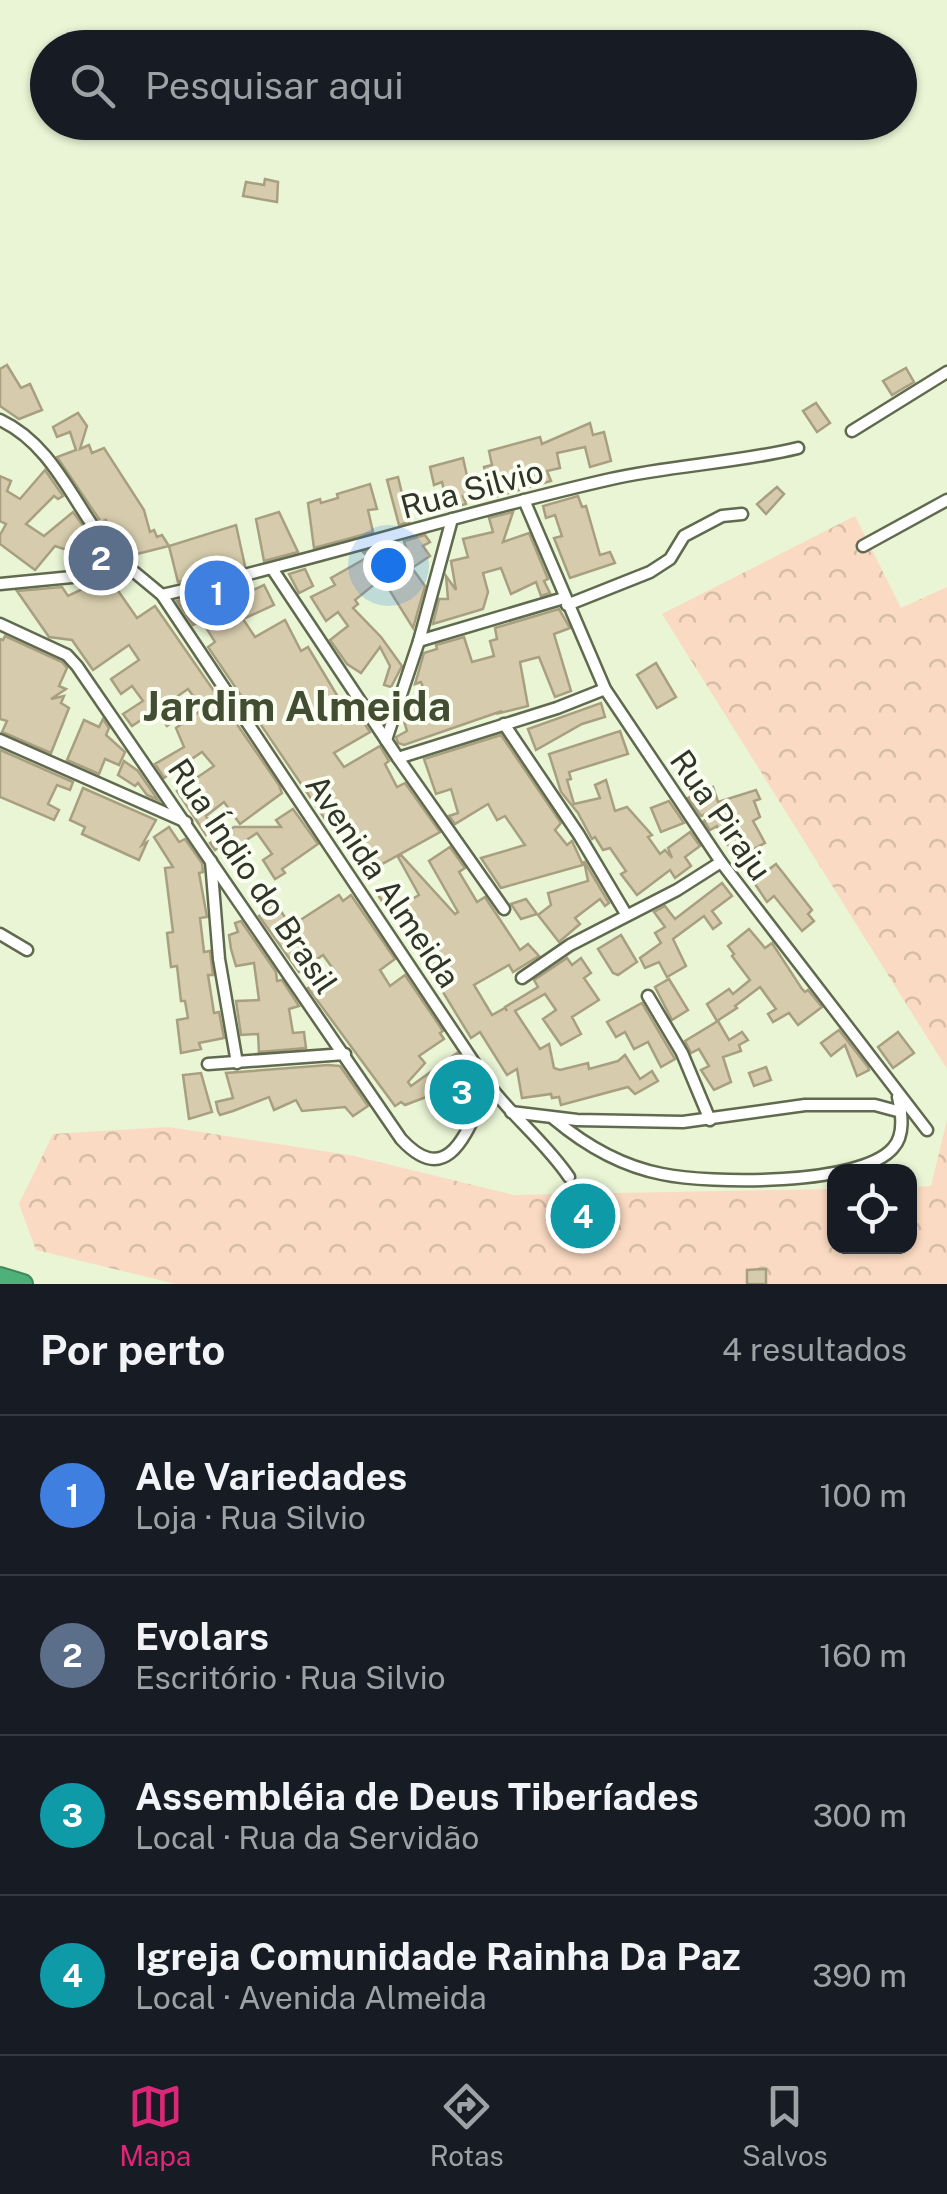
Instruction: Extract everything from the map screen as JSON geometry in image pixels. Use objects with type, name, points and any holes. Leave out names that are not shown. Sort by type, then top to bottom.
[{"type":"highway","points":[[0,1277],[23,1284]]},
{"type":"street","points":[[852,431],[947,372]]},
{"type":"street","points":[[0,420],[32,439],[105,545],[133,571]]},
{"type":"street","name":"Rua Silvio","points":[[162,595],[273,570],[616,478],[798,448]]},
{"type":"street","name":"Rua Piraju","points":[[524,500],[605,690],[720,862],[927,1130]]},
{"type":"street","points":[[863,546],[947,500]]},
{"type":"street","points":[[419,641],[565,602],[662,566],[684,536],[722,516],[742,514]]},
{"type":"street","points":[[386,740],[419,641],[452,519]]},
{"type":"street","points":[[273,570],[504,909]]},
{"type":"street","points":[[0,584],[133,571]]},
{"type":"street","name":"Avenida Almeida","points":[[133,571],[162,595],[489,1085],[510,1112],[546,1145],[569,1177]]},
{"type":"street","name":"Rua Índio do Brasil","points":[[0,624],[52,648],[77,666],[414,1153],[439,1160],[458,1147],[489,1085]]},
{"type":"street","points":[[398,758],[605,690]]},
{"type":"street","points":[[504,724],[580,835],[626,914]]},
{"type":"street","points":[[0,740],[187,822]]},
{"type":"street","points":[[211,861],[220,958],[237,1063]]},
{"type":"street","points":[[522,978],[570,945],[677,890],[720,862]]},
{"type":"street","points":[[0,934],[27,950]]},
{"type":"street","points":[[648,996],[682,1053],[710,1120]]},
{"type":"street","points":[[208,1064],[345,1054]]},
{"type":"street","points":[[554,1119],[596,1149],[628,1165],[662,1174],[765,1182],[851,1168],[884,1156],[895,1146],[901,1132],[898,1092]]},
{"type":"street","points":[[510,1112],[554,1119],[710,1120],[805,1105],[875,1105],[901,1112]]},
{"type":"green space","points":[[855,516],[901,608],[947,587],[947,1069],[662,614]]},
{"type":"green space","points":[[947,1120],[947,1284],[176,1284],[36,1250],[19,1204],[53,1134],[169,1127],[354,1156],[514,1195],[827,1189],[827,1254],[917,1254],[917,1187],[931,1186]]},
{"type":"building","points":[[265,179],[278,182],[277,202],[243,196],[246,182],[264,185]]},
{"type":"building","points":[[7,365],[21,388],[30,384],[42,410],[19,419],[0,406],[0,369]]},
{"type":"building","points":[[906,368],[914,382],[892,395],[883,381]]},
{"type":"building","points":[[816,403],[830,423],[817,432],[803,411]]},
{"type":"building","points":[[78,413],[87,426],[80,449],[89,445],[92,453],[104,448],[144,510],[150,532],[154,530],[157,537],[162,535],[169,546],[133,555],[113,538],[106,520],[101,522],[57,457],[76,450],[70,432],[57,437],[53,427]]},
{"type":"building","points":[[590,423],[593,435],[604,432],[611,461],[590,467],[585,447],[557,453],[560,468],[547,471],[551,481],[491,498],[484,467],[492,465],[489,451],[540,437],[542,444]]},
{"type":"building","points":[[463,458],[471,494],[463,496],[466,504],[448,509],[442,482],[434,485],[430,467]]},
{"type":"building","points":[[45,470],[63,496],[54,496],[26,524],[44,536],[73,512],[106,557],[106,563],[55,546],[35,570],[0,544],[6,524],[0,521],[0,476],[11,481],[7,491],[20,499]]},
{"type":"building","points":[[398,477],[409,522],[399,525],[387,480]]},
{"type":"building","points":[[370,484],[377,509],[368,510],[373,532],[314,548],[308,503],[338,498],[337,494]]},
{"type":"building","points":[[777,487],[784,494],[766,514],[757,504]]},
{"type":"building","points":[[578,496],[582,507],[586,506],[600,555],[610,552],[615,563],[570,578],[554,538],[562,536],[555,515],[546,518],[543,506]]},
{"type":"building","points":[[279,512],[298,552],[264,561],[256,519]]},
{"type":"building","points":[[513,512],[503,542],[529,533],[550,593],[541,596],[536,582],[511,594],[501,568],[483,573],[488,592],[483,609],[433,624],[439,599],[448,599],[446,576],[456,590],[451,561],[468,557],[463,539],[493,532],[489,518]]},
{"type":"building","points":[[236,525],[245,566],[178,582],[169,546]]},
{"type":"building","points":[[425,535],[430,542],[423,546],[430,556],[412,568],[425,586],[413,628],[382,578],[355,600],[358,604],[353,608],[402,666],[391,687],[384,685],[390,666],[380,647],[361,673],[347,664],[330,640],[348,626],[338,612],[326,621],[311,597],[335,585],[331,578],[368,557],[363,552],[392,545],[412,567],[404,541]]},
{"type":"building","points":[[305,569],[313,586],[299,593],[289,574]]},
{"type":"building","points":[[112,582],[137,618],[155,606],[279,785],[282,793],[240,824],[224,802],[206,816],[215,829],[206,835],[177,791],[214,766],[202,752],[164,778],[155,764],[184,747],[176,728],[203,709],[188,689],[169,702],[179,718],[167,726],[156,710],[132,726],[123,714],[143,701],[132,686],[121,694],[111,679],[139,660],[129,645],[93,670],[72,640],[49,637],[17,591],[62,587],[68,596],[93,584]]},
{"type":"building","points":[[247,583],[251,591],[264,585],[274,605],[243,619],[255,637],[285,620],[301,651],[308,647],[344,707],[351,703],[370,732],[334,753],[344,767],[380,746],[397,787],[405,783],[440,832],[364,874],[341,841],[351,835],[337,815],[327,822],[208,647],[215,642],[202,621],[193,625],[177,601]]},
{"type":"building","points":[[559,609],[570,628],[554,634],[571,691],[555,697],[539,657],[520,662],[528,706],[502,711],[404,745],[398,743],[396,737],[407,731],[403,718],[410,716],[407,707],[428,701],[421,682],[415,684],[424,653],[464,637],[472,662],[494,656],[490,641],[497,639],[495,628]]},
{"type":"building","points":[[5,636],[62,662],[67,668],[59,686],[66,689],[51,699],[64,696],[61,703],[69,708],[51,753],[2,732],[7,721],[0,719],[0,639]]},
{"type":"building","points":[[656,663],[676,697],[657,708],[637,675]]},
{"type":"building","points":[[601,703],[605,717],[582,724],[536,750],[528,729]]},
{"type":"building","points":[[103,719],[109,728],[106,735],[125,752],[119,765],[105,759],[99,774],[67,760],[84,720],[99,727]]},
{"type":"building","points":[[620,731],[628,754],[569,772],[571,779],[567,780],[574,804],[600,798],[595,785],[606,780],[615,811],[627,807],[652,835],[648,837],[660,854],[665,850],[672,858],[668,848],[690,832],[700,846],[685,857],[691,866],[675,878],[670,870],[637,895],[621,874],[626,871],[610,848],[603,850],[595,837],[592,839],[561,792],[549,754]]},
{"type":"building","points":[[501,735],[561,823],[555,830],[567,845],[572,841],[583,865],[501,888],[481,858],[525,845],[505,816],[497,820],[488,804],[455,824],[449,816],[458,813],[451,789],[436,794],[424,759]]},
{"type":"building","points":[[0,750],[73,782],[70,790],[57,785],[48,804],[59,810],[54,820],[0,797]]},
{"type":"building","points":[[124,761],[138,771],[158,800],[147,795],[138,783],[135,786],[118,775]]},
{"type":"building","points":[[713,787],[718,802],[756,790],[760,799],[754,801],[760,817],[753,821],[765,843],[741,856],[722,840],[717,826],[710,830],[704,821],[718,809],[701,816],[688,798]]},
{"type":"building","points":[[83,788],[156,820],[142,845],[147,842],[139,860],[82,834],[85,827],[70,820]]},
{"type":"building","points":[[669,801],[684,823],[661,832],[651,808]]},
{"type":"building","points":[[293,809],[318,844],[282,869],[285,873],[275,879],[263,860],[272,854],[257,833],[234,848],[230,840],[215,850],[210,843],[234,827],[281,827],[276,820]]},
{"type":"building","points":[[169,827],[179,842],[185,839],[202,863],[203,872],[199,873],[207,917],[200,918],[204,952],[210,951],[213,975],[208,975],[214,1013],[219,1012],[224,1038],[199,1043],[201,1049],[181,1053],[177,1020],[188,1018],[185,1001],[181,1001],[177,966],[171,967],[167,933],[173,932],[165,868],[173,867],[154,837]]},
{"type":"building","points":[[450,847],[465,868],[459,872],[477,902],[485,897],[520,950],[528,944],[539,956],[513,972],[509,965],[474,985],[492,1015],[505,1008],[507,1011],[505,1007],[538,987],[534,980],[567,958],[572,965],[581,958],[591,973],[584,978],[599,1000],[572,1017],[581,1034],[561,1045],[543,1019],[556,1010],[545,994],[515,1011],[540,1049],[549,1044],[554,1068],[588,1063],[589,1069],[618,1061],[625,1055],[640,1079],[652,1071],[658,1081],[635,1094],[628,1087],[561,1105],[559,1097],[552,1098],[551,1094],[522,1098],[517,1069],[507,1075],[480,1032],[471,1038],[407,933],[404,935],[376,892],[386,886],[400,906],[419,895],[398,857],[401,855],[455,914],[458,912],[429,861]]},
{"type":"building","points":[[584,861],[609,903],[605,906],[600,899],[575,918],[580,924],[559,942],[538,915],[551,905],[548,893],[588,881]]},
{"type":"building","points":[[776,864],[812,910],[808,914],[814,921],[802,931],[774,896],[767,902],[753,881]]},
{"type":"building","points":[[722,883],[732,896],[712,911],[721,923],[713,929],[704,916],[673,939],[686,966],[667,977],[659,962],[645,968],[640,958],[661,943],[655,933],[665,927],[654,912],[665,906],[675,919]]},
{"type":"building","points":[[339,895],[343,901],[351,895],[395,959],[380,970],[390,986],[405,975],[443,1031],[440,1033],[444,1039],[419,1056],[425,1063],[408,1082],[411,1086],[457,1053],[479,1086],[449,1110],[442,1100],[435,1104],[426,1097],[395,1106],[308,988],[334,970],[323,955],[299,972],[259,916],[276,904],[291,926]]},
{"type":"building","points":[[526,899],[537,914],[521,919],[511,904]]},
{"type":"building","points":[[241,921],[276,972],[277,981],[282,980],[299,1006],[289,1009],[293,1033],[304,1032],[306,1048],[259,1052],[258,1034],[241,1035],[236,1001],[259,1000],[254,963],[236,966],[231,949],[229,935],[238,932],[235,923]]},
{"type":"building","points":[[749,929],[765,948],[772,943],[802,989],[808,990],[822,1007],[798,1025],[789,1013],[773,1022],[768,1014],[776,1009],[760,987],[717,1021],[707,1004],[729,989],[733,994],[750,980],[728,946]]},
{"type":"building","points":[[621,935],[637,962],[618,975],[598,949]]},
{"type":"building","points":[[669,979],[688,1010],[672,1020],[655,987]]},
{"type":"building","points":[[642,1003],[675,1059],[661,1067],[648,1042],[634,1049],[625,1032],[616,1037],[607,1022]]},
{"type":"building","points":[[718,1021],[729,1040],[742,1032],[748,1040],[739,1045],[741,1051],[723,1057],[731,1082],[714,1090],[701,1070],[709,1066],[699,1049],[691,1053],[685,1041]]},
{"type":"building","points":[[839,1030],[869,1070],[857,1076],[845,1045],[831,1056],[821,1043]]},
{"type":"building","points":[[898,1032],[914,1053],[893,1068],[878,1047]]},
{"type":"building","points":[[340,1066],[368,1106],[353,1116],[345,1107],[302,1111],[296,1100],[274,1110],[269,1097],[220,1115],[218,1111],[216,1102],[233,1098],[226,1073]]},
{"type":"building","points":[[766,1067],[771,1080],[754,1086],[749,1073]]},
{"type":"building","points":[[201,1073],[212,1112],[189,1119],[183,1075]]},
{"type":"building","points":[[592,1194],[594,1221],[608,1221],[608,1235],[574,1237],[571,1196]]},
{"type":"building","points":[[766,1269],[766,1284],[747,1284],[747,1270]]},
{"type":"place","name":"Evolars","points":[[101,558]]},
{"type":"place","name":"Ale Variedades","points":[[217,593]]},
{"type":"place","name":"Assembléia de Deus Tiberíades","points":[[462,1092]]},
{"type":"place","name":"Igreja Comunidade Rainha Da Paz","points":[[583,1216]]},
{"type":"district","name":"Jardim Almeida","points":[[297,705]]}]
